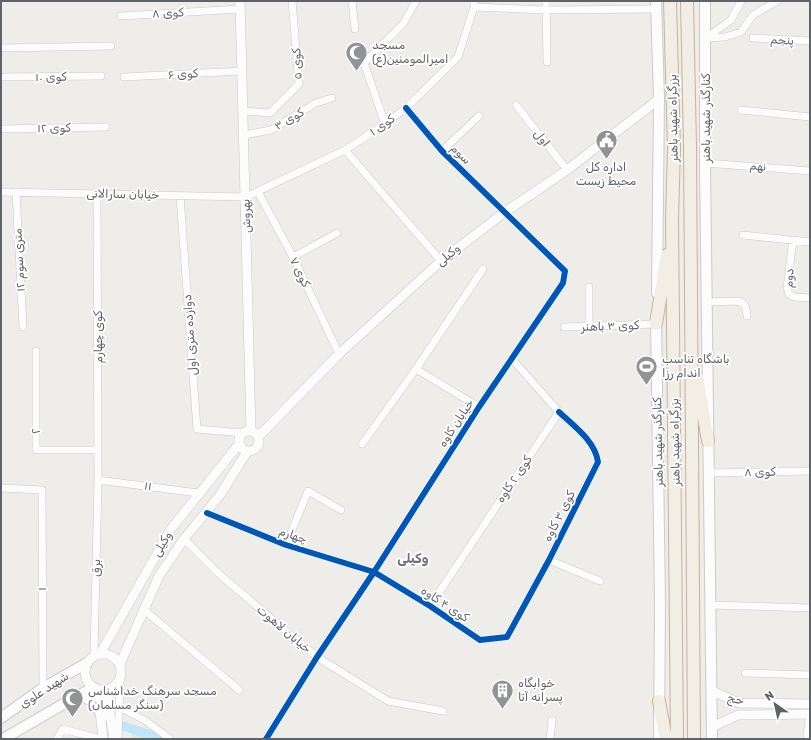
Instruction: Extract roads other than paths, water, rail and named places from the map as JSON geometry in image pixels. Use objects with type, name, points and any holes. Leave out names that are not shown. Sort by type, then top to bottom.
[{"type":"highway","name":"بزرگراه شهید باهنر","points":[[670,1],[674,148],[672,220],[677,739]]},
{"type":"highway","name":"بزرگراه شهید باهنر","points":[[687,1],[690,146],[690,344],[694,739]]},
{"type":"highway","points":[[656,324],[672,220]]},
{"type":"highway","points":[[690,344],[708,441]]},
{"type":"highway","points":[[659,701],[666,739]]},
{"type":"main road","name":"کنارگذر شهید باهنر","points":[[706,1],[705,163],[708,302],[708,441],[712,739]]},
{"type":"main road","name":"کنارگذر شهید باهنر","points":[[656,5],[659,99],[656,324],[660,603],[659,739]]},
{"type":"main road","name":"شهید علوی","points":[[1,718],[43,688],[87,663]]},
{"type":"main road","name":"شهید علوی","points":[[6,738],[79,695],[99,690]]},
{"type":"main road","points":[[79,695],[90,698],[98,707],[102,717]]},
{"type":"street","name":"کوی ۵","points":[[243,111],[270,113],[299,84],[292,1]]},
{"type":"street","points":[[352,1],[355,29]]},
{"type":"street","points":[[385,124],[364,63],[403,24],[416,1]]},
{"type":"street","points":[[546,1],[547,62]]},
{"type":"street","points":[[706,38],[731,20],[742,1]]},
{"type":"street","points":[[706,38],[725,37],[741,32],[753,15],[777,1]]},
{"type":"street","points":[[474,4],[546,10],[656,5]]},
{"type":"street","name":"کوی ۱","points":[[246,197],[345,150],[385,124],[406,108],[458,57],[474,4]]},
{"type":"street","name":"بهروش","points":[[240,5],[251,433]]},
{"type":"street","name":"کوی ۸","points":[[121,16],[240,5]]},
{"type":"street","name":"پنجم","points":[[753,38],[810,41]]},
{"type":"street","points":[[1,48],[111,46]]},
{"type":"street","name":"کوی ۶","points":[[124,77],[242,71]]},
{"type":"street","name":"کوی ۱۰","points":[[1,77],[101,76]]},
{"type":"street","name":"کوی ۳","points":[[244,135],[271,130],[316,103],[332,98]]},
{"type":"street","name":"وکیلی","points":[[251,433],[441,261],[505,212],[567,170],[659,99]]},
{"type":"street","name":"اول","points":[[516,105],[567,170]]},
{"type":"street","name":"سوم","points":[[406,108],[442,151],[505,212]]},
{"type":"street","points":[[741,110],[810,117]]},
{"type":"street","points":[[442,151],[480,116]]},
{"type":"street","name":"کوی ۱۲","points":[[1,129],[106,127]]},
{"type":"street","points":[[345,150],[441,261]]},
{"type":"street","name":"نهم","points":[[705,163],[810,171]]},
{"type":"street","name":"خیابان سارالانی","points":[[1,192],[246,197]]},
{"type":"street","name":"۱۲ متری سوم","points":[[16,192],[23,328]]},
{"type":"street","name":"کوی ۷","points":[[258,192],[293,257],[339,354]]},
{"type":"street","name":"کوی چهارم","points":[[97,194],[98,480]]},
{"type":"street","name":"دوازده متری اول","points":[[180,196],[197,429],[251,433]]},
{"type":"street","name":"خیابان کاوه","points":[[266,739],[317,657],[374,572],[479,407],[563,283],[565,271],[505,212]]},
{"type":"street","points":[[293,257],[337,233]]},
{"type":"street","points":[[743,234],[810,242]]},
{"type":"street","name":"دوم","points":[[793,240],[787,288],[789,294],[794,297],[810,298]]},
{"type":"street","points":[[362,444],[416,369],[483,269]]},
{"type":"street","points":[[589,287],[589,326]]},
{"type":"street","points":[[708,302],[742,302],[746,306],[747,316]]},
{"type":"street","name":"کوی ۳ باهنر","points":[[564,327],[656,324]]},
{"type":"street","name":"۲","points":[[36,351],[36,450],[98,450]]},
{"type":"street","points":[[512,359],[559,412]]},
{"type":"street","points":[[416,369],[479,407]]},
{"type":"street","name":"کوی ۳ کاوه","points":[[507,637],[549,560],[598,462],[597,451],[589,441],[559,412]]},
{"type":"street","name":"کوی ۲ کاوه","points":[[430,606],[559,412]]},
{"type":"street","points":[[251,433],[260,442],[258,448],[247,452],[242,449],[239,444],[239,438],[251,433]]},
{"type":"street","name":"وکیلی","points":[[97,655],[171,529],[198,493],[239,444]]},
{"type":"street","name":"وکیلی","points":[[120,664],[143,609],[159,576],[184,539],[207,513],[247,452]]},
{"type":"street","name":"کوی ۸","points":[[709,473],[810,471]]},
{"type":"street","name":"۱۱","points":[[98,480],[198,493]]},
{"type":"street","name":"برق","points":[[97,655],[98,480]]},
{"type":"street","name":"۱","points":[[1,488],[42,490],[43,688]]},
{"type":"street","points":[[286,545],[308,491],[341,510]]},
{"type":"street","name":"چهارم","points":[[207,513],[286,545],[374,572]]},
{"type":"street","name":"خیابان لاهوت","points":[[184,539],[220,575],[317,657],[388,701],[443,711]]},
{"type":"street","points":[[549,560],[600,582]]},
{"type":"street","name":"کوی ۴ کاوه","points":[[374,572],[430,606],[480,640],[507,637]]},
{"type":"street","points":[[711,605],[810,608]]},
{"type":"street","points":[[143,609],[240,690]]},
{"type":"street","points":[[118,739],[120,681],[122,669],[120,664],[111,655],[97,655],[87,663],[85,674],[89,685],[99,690],[116,685],[120,681]]},
{"type":"street","points":[[745,673],[810,675]]},
{"type":"street","points":[[57,739],[63,729],[102,739],[102,717],[99,690]]},
{"type":"street","points":[[99,690],[114,739]]},
{"type":"street","name":"حج","points":[[712,691],[739,703],[810,704]]},
{"type":"street","points":[[738,715],[736,707],[739,703]]},
{"type":"street","points":[[119,707],[146,721],[170,739]]},
{"type":"street","points":[[809,739],[807,735],[810,714]]},
{"type":"street","name":"حج","points":[[712,727],[738,715],[810,714]]},
{"type":"street","points":[[550,739],[552,720]]},
{"type":"waterway","points":[[123,726],[163,739]]},
{"type":"place","name":"مسجد امیرالمومنین(ع)","points":[[356,72]]},
{"type":"place","name":"اداره کل محیط زیست","points":[[606,160]]},
{"type":"place","name":"باشگاه تناسب اندام رزا","points":[[646,386]]},
{"type":"place","name":"خوابگاه پسرانه آتا","points":[[502,710]]},
{"type":"place","name":"مسجد سرهنگ خداشناس (سنگر مسلمان)","points":[[72,718]]},
{"type":"district","name":"وکیلی","points":[[413,558]]}]
